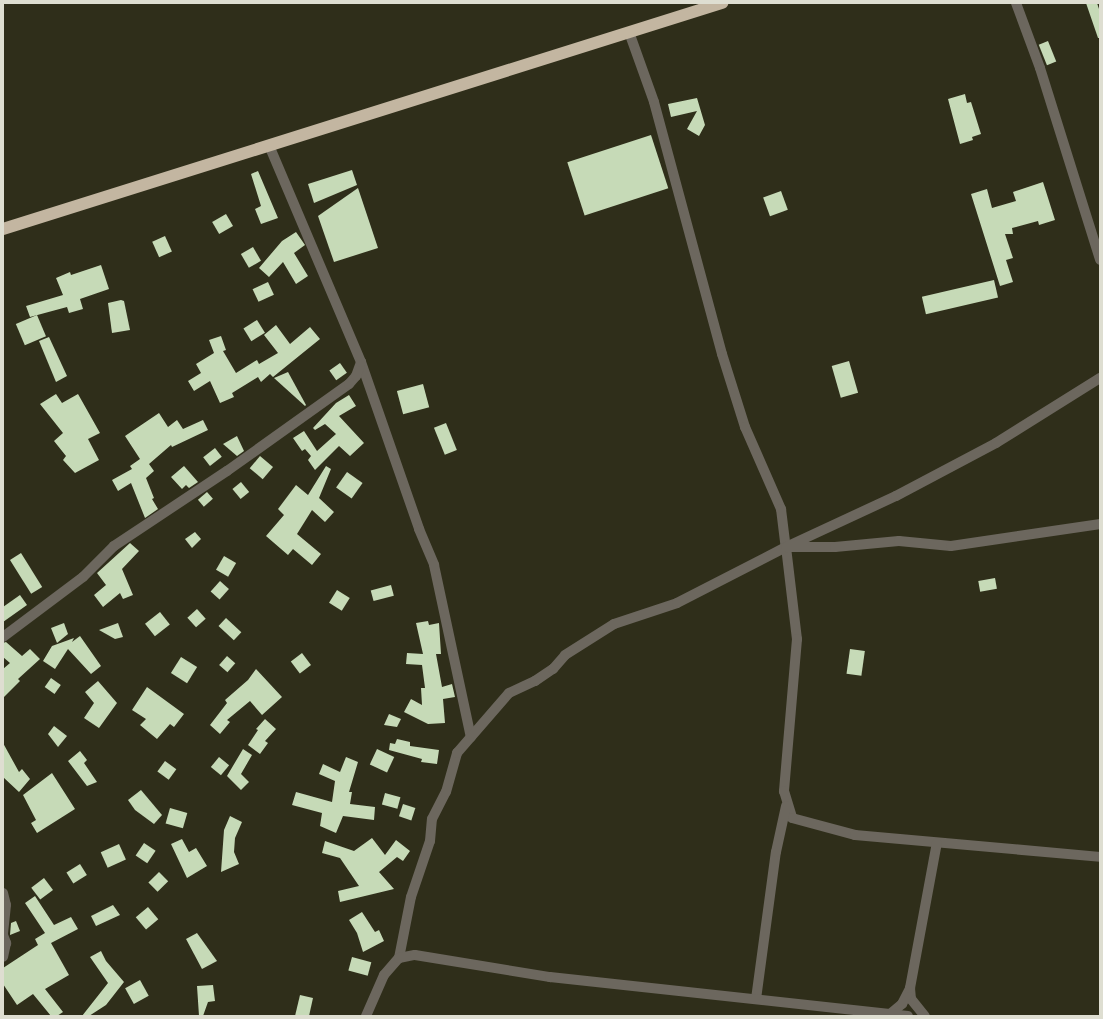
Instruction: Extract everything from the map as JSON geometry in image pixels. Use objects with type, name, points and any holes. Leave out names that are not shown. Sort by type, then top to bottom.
[{"type":"highway","points":[[3,229],[722,3]]},
{"type":"street","points":[[1016,3],[1040,68],[1100,260]]},
{"type":"street","points":[[629,32],[654,102],[722,354],[743,420],[781,509],[798,639],[784,791],[786,806],[792,818],[807,824],[856,835],[1100,857]]},
{"type":"street","points":[[269,146],[361,362],[419,529],[434,565],[471,737]]},
{"type":"street","points":[[3,637],[83,577],[114,546],[227,471],[349,384],[356,376],[361,362]]},
{"type":"street","points":[[366,1016],[384,975],[398,958],[411,897],[430,841],[432,819],[446,792],[457,753],[509,693],[536,681],[553,669],[565,655],[614,624],[678,603],[786,547],[896,496],[996,443],[1100,378]]},
{"type":"street","points":[[786,547],[835,547],[899,541],[951,546],[1100,524]]},
{"type":"street","points":[[756,999],[776,852],[786,806]]},
{"type":"street","points":[[926,1016],[911,999],[910,988],[936,843]]},
{"type":"street","points":[[3,893],[6,905],[3,934],[6,943],[3,957]]},
{"type":"street","points":[[398,958],[415,955],[550,977],[908,1016]]},
{"type":"street","points":[[890,1014],[902,1004],[910,988]]},
{"type":"building","points":[[1086,3],[1097,3],[1100,12],[1100,38],[1098,38]]},
{"type":"building","points":[[1048,41],[1056,61],[1047,65],[1039,45]]},
{"type":"building","points":[[965,94],[967,103],[971,102],[981,134],[972,137],[973,140],[960,144],[948,99]]},
{"type":"building","points":[[697,98],[705,125],[699,136],[687,129],[697,111],[671,117],[668,104]]},
{"type":"building","points":[[651,135],[668,188],[585,215],[567,162]]},
{"type":"building","points":[[352,170],[357,185],[314,203],[308,184]]},
{"type":"building","points":[[258,171],[278,218],[261,224],[255,209],[261,206],[251,174]]},
{"type":"building","points":[[1043,182],[1055,220],[1039,225],[1038,221],[1012,228],[1013,234],[1005,234],[1013,258],[1006,260],[1013,282],[1000,286],[971,194],[987,189],[992,208],[1016,201],[1013,192]]},
{"type":"building","points":[[358,188],[378,248],[334,262],[318,216]]},
{"type":"building","points":[[781,191],[788,210],[770,216],[763,197]]},
{"type":"building","points":[[226,214],[233,226],[219,234],[212,222]]},
{"type":"building","points":[[296,232],[305,245],[294,253],[308,276],[296,284],[283,262],[269,277],[259,268],[282,241]]},
{"type":"building","points":[[165,236],[172,252],[159,257],[152,242]]},
{"type":"building","points":[[253,247],[261,261],[249,268],[241,254]]},
{"type":"building","points":[[101,265],[109,289],[80,299],[83,309],[69,313],[67,307],[30,317],[26,306],[63,295],[56,278],[70,272],[71,275]]},
{"type":"building","points":[[994,280],[998,298],[926,314],[922,297]]},
{"type":"building","points":[[268,282],[274,295],[259,302],[253,289]]},
{"type":"building","points":[[121,300],[124,301],[130,330],[112,333],[108,303]]},
{"type":"building","points":[[37,315],[46,336],[25,345],[16,324]]},
{"type":"building","points":[[257,320],[265,333],[251,341],[243,328]]},
{"type":"building","points":[[276,325],[290,344],[310,327],[320,339],[273,377],[270,374],[261,382],[258,377],[232,393],[234,397],[220,403],[210,381],[194,391],[188,381],[201,373],[196,364],[214,353],[209,340],[221,336],[226,350],[223,351],[236,373],[257,360],[259,364],[278,353],[264,335]]},
{"type":"building","points":[[49,337],[67,376],[56,382],[39,341]]},
{"type":"building","points":[[849,361],[858,393],[841,398],[832,366]]},
{"type":"building","points":[[340,363],[347,373],[336,380],[329,370]]},
{"type":"building","points":[[288,372],[306,405],[305,406],[274,378]]},
{"type":"building","points":[[423,384],[429,407],[403,414],[397,391]]},
{"type":"building","points":[[56,394],[62,403],[78,394],[100,433],[88,439],[99,460],[75,473],[63,460],[66,456],[54,441],[63,433],[40,404]]},
{"type":"building","points":[[349,395],[356,406],[339,416],[364,443],[350,456],[339,446],[315,470],[308,460],[311,456],[305,449],[302,451],[293,438],[304,431],[317,451],[336,434],[325,424],[315,430],[313,428],[336,403]]},
{"type":"building","points":[[159,413],[168,427],[177,420],[183,429],[203,420],[208,430],[172,447],[171,445],[149,464],[154,471],[146,478],[154,498],[152,499],[158,509],[145,518],[131,483],[118,491],[112,480],[132,469],[130,466],[140,459],[125,436]]},
{"type":"building","points":[[446,423],[457,450],[445,455],[434,428]]},
{"type":"building","points":[[237,436],[244,451],[237,456],[223,444]]},
{"type":"building","points":[[215,448],[222,457],[210,466],[203,457]]},
{"type":"building","points":[[260,456],[273,467],[263,479],[250,468]]},
{"type":"building","points":[[184,466],[198,482],[189,488],[186,485],[182,489],[171,477]]},
{"type":"building","points":[[326,466],[331,469],[319,498],[334,512],[325,522],[312,510],[297,534],[321,554],[312,565],[293,549],[288,555],[266,536],[284,515],[278,509],[296,485],[308,495]]},
{"type":"building","points":[[347,472],[363,483],[352,498],[336,488]]},
{"type":"building","points":[[241,482],[249,492],[241,499],[232,489]]},
{"type":"building","points":[[207,492],[213,499],[204,507],[198,500]]},
{"type":"building","points":[[195,532],[201,539],[192,548],[185,539]]},
{"type":"building","points":[[130,543],[139,551],[122,569],[133,595],[123,599],[120,593],[103,607],[94,595],[106,585],[97,573]]},
{"type":"building","points":[[21,553],[42,587],[31,594],[10,560]]},
{"type":"building","points":[[224,556],[236,563],[228,577],[216,570]]},
{"type":"building","points":[[995,578],[997,589],[980,592],[978,581]]},
{"type":"building","points":[[220,581],[229,589],[220,599],[211,591]]},
{"type":"building","points":[[391,585],[394,596],[374,601],[371,590]]},
{"type":"building","points":[[337,590],[350,598],[342,611],[329,603]]},
{"type":"building","points":[[20,595],[27,605],[3,622],[3,607]]},
{"type":"building","points":[[197,609],[206,619],[196,627],[187,618]]},
{"type":"building","points":[[160,612],[170,625],[155,636],[145,624]]},
{"type":"building","points":[[226,618],[241,632],[234,640],[218,626]]},
{"type":"building","points":[[428,621],[429,625],[439,623],[441,654],[436,654],[442,687],[452,684],[455,697],[443,699],[445,723],[428,724],[404,712],[411,699],[422,705],[421,688],[425,688],[422,665],[406,664],[407,653],[423,654],[416,623]]},
{"type":"building","points":[[64,623],[68,634],[57,643],[51,628]]},
{"type":"building","points":[[118,623],[123,637],[115,639],[99,630]]},
{"type":"building","points":[[80,636],[101,666],[91,674],[68,649],[55,669],[43,661],[52,646],[74,638],[72,642]]},
{"type":"building","points":[[6,642],[22,656],[30,649],[40,659],[18,679],[20,681],[3,698],[3,669],[10,663],[3,657],[3,643]]},
{"type":"building","points":[[850,649],[865,651],[861,676],[847,674]]},
{"type":"building","points":[[302,653],[311,665],[300,673],[291,661]]},
{"type":"building","points":[[227,656],[235,663],[227,672],[219,665]]},
{"type":"building","points":[[181,657],[197,667],[187,683],[171,673]]},
{"type":"building","points":[[256,669],[282,697],[262,715],[250,701],[227,720],[230,722],[220,734],[210,725],[227,703],[225,700],[248,680]]},
{"type":"building","points":[[51,678],[61,685],[55,694],[45,687]]},
{"type":"building","points":[[98,681],[117,703],[99,728],[84,718],[94,703],[85,692]]},
{"type":"building","points":[[147,687],[184,714],[174,727],[170,724],[157,739],[140,725],[146,719],[132,710]]},
{"type":"building","points":[[389,714],[401,719],[397,727],[384,725]]},
{"type":"building","points":[[265,719],[276,729],[265,741],[268,743],[260,754],[248,745],[258,730],[256,729]]},
{"type":"building","points":[[54,726],[67,736],[58,747],[48,734]]},
{"type":"building","points":[[397,739],[410,742],[410,746],[439,750],[437,764],[421,762],[422,759],[389,750],[390,743],[395,744]]},
{"type":"building","points":[[3,743],[19,772],[22,769],[30,779],[19,792],[3,777]]},
{"type":"building","points":[[243,749],[252,755],[241,774],[249,782],[241,790],[227,776]]},
{"type":"building","points":[[377,749],[394,757],[387,772],[370,764]]},
{"type":"building","points":[[80,751],[87,760],[84,763],[97,782],[87,786],[68,761]]},
{"type":"building","points":[[219,757],[229,765],[221,775],[211,767]]},
{"type":"building","points":[[346,757],[358,762],[349,792],[352,792],[350,804],[375,807],[374,820],[343,816],[336,833],[320,826],[322,813],[292,805],[296,792],[332,802],[335,781],[319,774],[323,764],[340,772]]},
{"type":"building","points":[[165,761],[176,769],[169,780],[157,772]]},
{"type":"building","points":[[52,773],[75,809],[37,833],[31,823],[36,820],[23,795]]},
{"type":"building","points":[[141,790],[162,815],[154,824],[135,810],[128,800]]},
{"type":"building","points":[[385,793],[400,797],[397,809],[382,805]]},
{"type":"building","points":[[403,804],[415,808],[411,820],[399,816]]},
{"type":"building","points":[[170,808],[187,813],[183,828],[166,823]]},
{"type":"building","points":[[230,816],[242,822],[235,838],[234,852],[239,864],[221,872],[224,830]]},
{"type":"building","points":[[372,838],[385,855],[396,840],[410,851],[403,861],[397,857],[379,872],[394,889],[340,902],[338,891],[359,886],[340,858],[322,853],[325,841],[354,851]]},
{"type":"building","points":[[182,839],[189,852],[196,848],[207,866],[187,878],[171,844]]},
{"type":"building","points":[[144,843],[156,851],[147,863],[136,855]]},
{"type":"building","points":[[119,844],[126,860],[108,868],[101,852]]},
{"type":"building","points":[[80,864],[87,875],[73,884],[66,872]]},
{"type":"building","points":[[159,872],[168,881],[158,892],[148,883]]},
{"type":"building","points":[[44,878],[53,890],[40,900],[31,888]]},
{"type":"building","points":[[35,896],[54,925],[71,917],[78,929],[51,943],[69,975],[45,989],[63,1012],[57,1016],[51,1016],[33,994],[17,1005],[3,984],[3,968],[38,945],[35,939],[45,933],[25,903]]},
{"type":"building","points":[[113,905],[120,915],[96,926],[91,916]]},
{"type":"building","points":[[148,907],[158,919],[146,930],[136,917]]},
{"type":"building","points":[[362,912],[375,932],[379,930],[384,941],[363,952],[357,933],[349,920]]},
{"type":"building","points":[[16,921],[20,931],[10,935],[11,923]]},
{"type":"building","points":[[197,933],[217,961],[202,969],[186,939]]},
{"type":"building","points":[[101,951],[106,961],[124,982],[106,1005],[89,1016],[82,1016],[108,983],[90,957]]},
{"type":"building","points":[[352,957],[371,962],[368,976],[348,971]]},
{"type":"building","points":[[140,980],[149,996],[134,1004],[125,988]]},
{"type":"building","points":[[213,985],[215,1001],[208,1002],[203,1016],[199,1016],[197,986]]},
{"type":"building","points":[[300,995],[313,998],[309,1016],[295,1016]]}]
